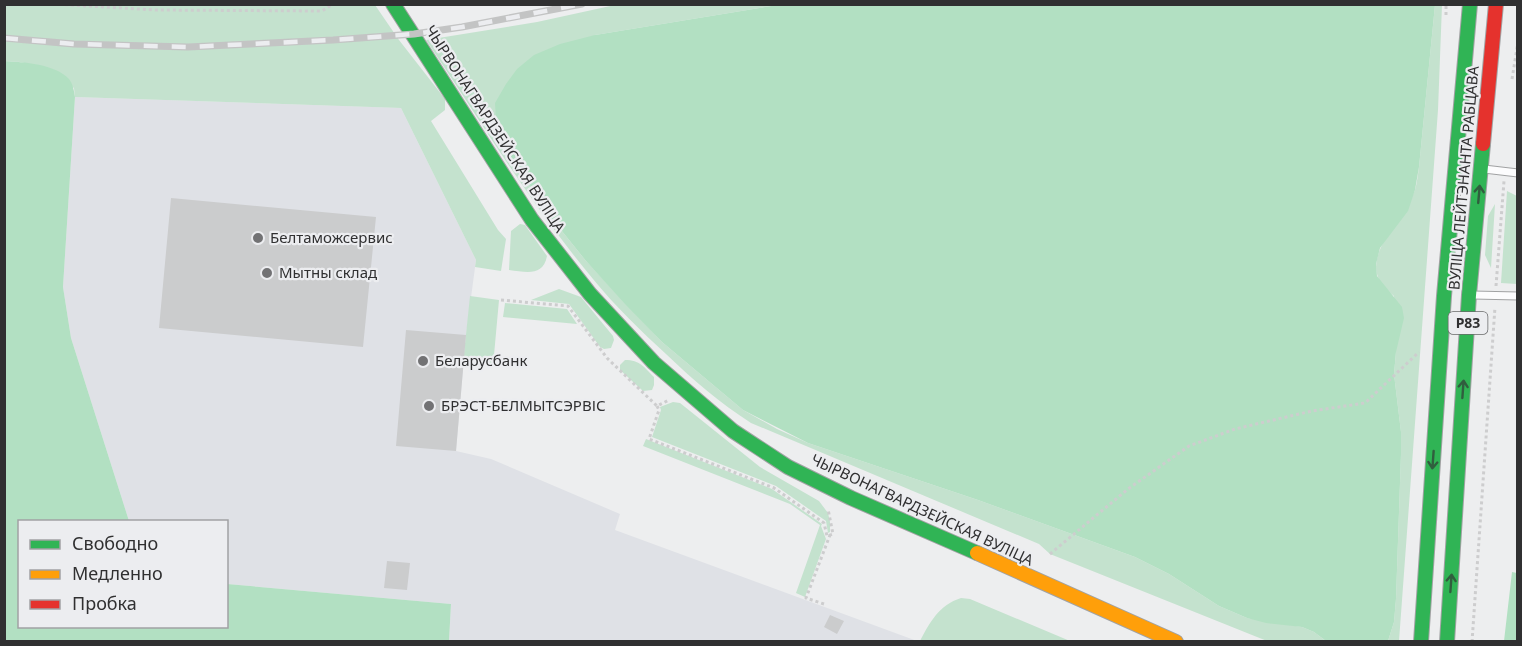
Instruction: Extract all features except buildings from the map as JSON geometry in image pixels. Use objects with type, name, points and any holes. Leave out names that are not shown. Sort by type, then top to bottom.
[{"type":"main road","name":"ЧЫРВОНАГВАРДЗЕЙСКАЯ ВУЛІЦА","points":[[393,4],[532,220],[565,263],[643,351],[675,383],[721,421],[767,454],[849,497],[1176,642]]},
{"type":"main road","name":"ВУЛІЦА ЛЕЙТЭНАНТА РАБЦАВА","points":[[1421,642],[1460,166],[1470,4]]},
{"type":"main road","name":"ВУЛІЦА ЛЕЙТЭНАНТА РАБЦАВА","points":[[1447,642],[1465,296],[1496,4]]},
{"type":"lane","points":[[1477,168],[1518,173]]},
{"type":"lane","points":[[1465,296],[1518,296]]},
{"type":"path","points":[[52,4],[156,10],[322,11],[333,4]]},
{"type":"path","points":[[1511,86],[1518,42]]},
{"type":"path","points":[[1472,642],[1505,171]]},
{"type":"path","points":[[501,300],[568,306],[607,358],[657,406],[659,410],[649,439],[774,488],[825,523],[827,536],[830,535]]},
{"type":"path","points":[[1050,554],[1128,489],[1189,446],[1235,429],[1312,411],[1365,403],[1420,350]]},
{"type":"path","points":[[657,406],[668,400],[675,400]]},
{"type":"path","points":[[822,502],[828,509],[833,534],[830,535],[806,598],[824,604]]},
{"type":"shaded area","points":[[75,97],[401,108],[476,260],[466,335],[456,451],[491,459],[620,514],[615,530],[917,641],[449,641],[451,604],[228,584],[228,520],[129,520],[71,338],[63,287]]},
{"type":"green space","points":[[4,5],[375,5],[445,99],[445,110],[431,121],[498,230],[506,239],[501,271],[475,267],[476,260],[401,108],[75,97],[74,88],[47,68],[5,61]]},
{"type":"green space","points":[[615,5],[777,5],[595,35],[553,220],[586,261],[662,342],[743,410],[808,443],[978,500],[1135,557],[1169,574],[1219,606],[1247,618],[1302,627],[1326,641],[1267,641],[1050,554],[1039,544],[751,423],[686,373],[619,309],[570,251],[506,162],[426,40],[537,22]]},
{"type":"green space","points":[[777,5],[1435,5],[1415,190],[1408,211],[1380,248],[1376,264],[1377,276],[1402,307],[1404,318],[1396,352],[1394,374],[1401,432],[1401,454],[1396,599],[1394,622],[1388,641],[1326,641],[1302,627],[1266,623],[1247,618],[1219,606],[1169,574],[1135,557],[978,500],[808,443],[743,410],[662,342],[626,305],[553,220],[513,160],[501,139],[496,121],[495,103],[517,69],[534,55],[560,44],[595,35]]},
{"type":"green space","points":[[1435,5],[1442,5],[1438,110],[1399,641],[1388,641],[1394,622],[1396,599],[1401,432],[1394,374],[1396,352],[1394,296],[1380,280],[1376,264],[1384,242],[1416,187]]},
{"type":"green space","points":[[4,61],[39,65],[56,70],[69,79],[73,88],[75,97],[63,287],[71,338],[129,520],[18,520],[18,628],[228,628],[228,584],[451,604],[449,641],[5,641]]},
{"type":"green space","points":[[1507,191],[1517,196],[1517,284],[1501,283]]},
{"type":"green space","points":[[1495,204],[1491,268],[1485,255],[1488,216]]},
{"type":"green space","points":[[520,224],[525,225],[547,256],[542,267],[533,272],[509,270],[511,231]]},
{"type":"green space","points":[[559,289],[581,297],[613,336],[611,348],[600,347],[569,304],[531,300]]},
{"type":"green space","points":[[470,296],[499,300],[493,366],[463,363]]},
{"type":"green space","points":[[505,303],[567,309],[577,324],[503,317]]},
{"type":"green space","points":[[625,360],[638,363],[654,377],[652,390],[643,391],[620,370],[620,365]]},
{"type":"green space","points":[[673,402],[680,403],[760,467],[819,501],[828,513],[830,532],[828,533],[826,521],[776,486],[652,437],[660,407]]},
{"type":"green space","points":[[646,439],[772,489],[822,524],[826,539],[805,597],[796,593],[820,525],[790,504],[643,446]]},
{"type":"green space","points":[[1512,572],[1517,573],[1517,641],[1504,641]]},
{"type":"green space","points":[[961,598],[970,599],[1070,641],[920,641],[941,610]]},
{"type":"railway","points":[[4,38],[74,44],[188,47],[333,40],[414,34],[582,4]]},
{"type":"traffic: fast","points":[[393,4],[532,220],[590,294],[654,363],[733,431],[788,467],[851,498],[977,553]]},
{"type":"traffic: fast","points":[[1421,642],[1444,296],[1470,4]]},
{"type":"traffic: fast","points":[[1447,642],[1469,295],[1483,144]]},
{"type":"traffic: slow","points":[[977,553],[1176,642]]},
{"type":"traffic: jam","points":[[1483,144],[1496,4]]},
{"type":"place","name":"Белтаможсервис","points":[[258,238]]},
{"type":"place","name":"Мытны склад","points":[[267,273]]},
{"type":"place","name":"Беларусбанк","points":[[423,361]]},
{"type":"place","name":"БРЭСТ-БЕЛМЫТСЭРВІС","points":[[429,406]]}]
